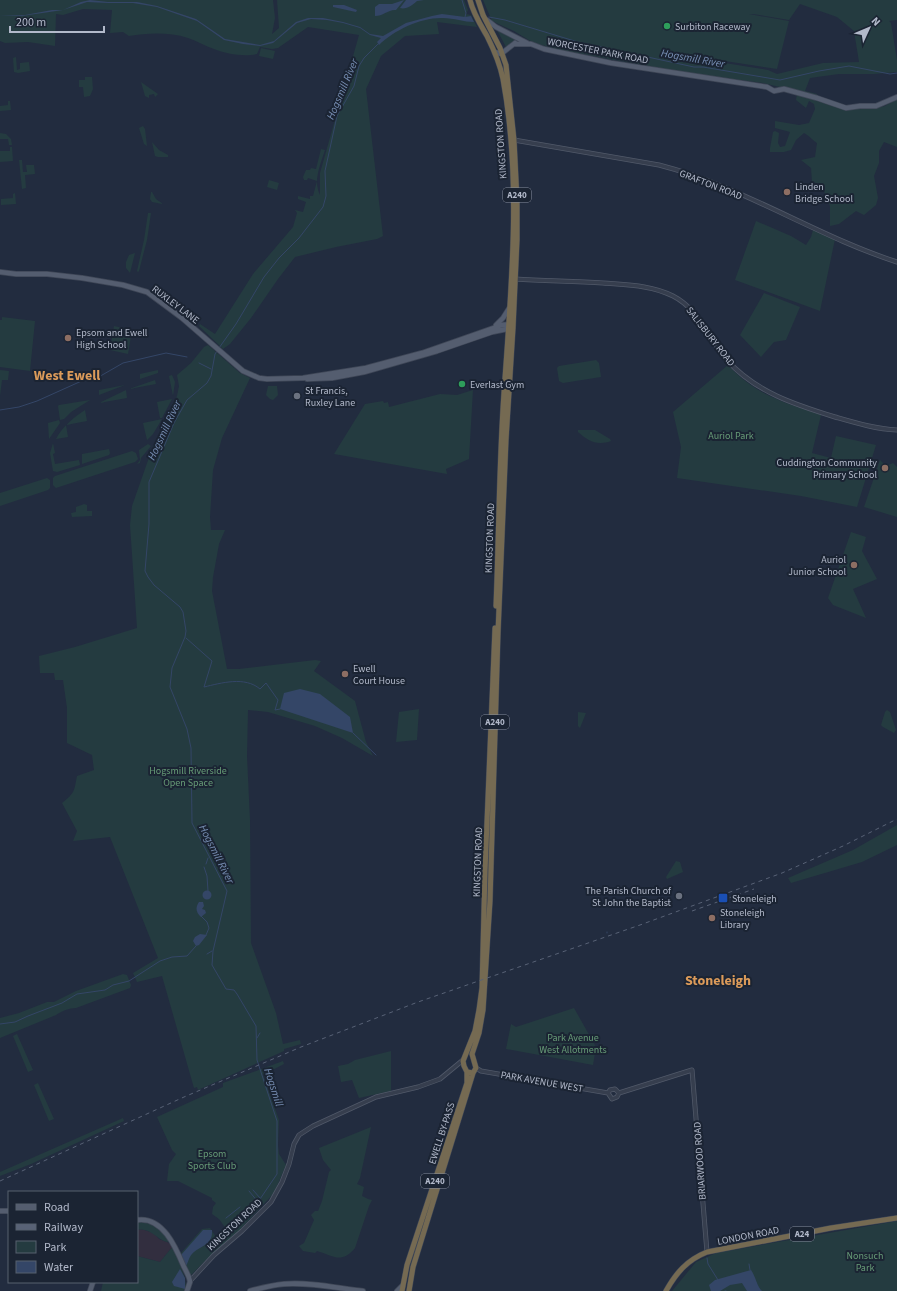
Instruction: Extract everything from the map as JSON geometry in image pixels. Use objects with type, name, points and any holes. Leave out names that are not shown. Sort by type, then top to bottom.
[{"type":"highway","name":"KINGSTON ROAD","points":[[470,0],[479,23],[494,50],[504,86],[509,123],[513,218],[510,307],[511,326],[494,744],[486,988],[479,1033],[472,1054],[473,1058]]},
{"type":"highway","name":"A240","points":[[478,0],[481,10],[491,29]]},
{"type":"highway","name":"KINGSTON ROAD","points":[[465,1058],[475,1031],[482,988],[501,442],[515,279],[517,200],[514,140],[508,73],[502,53],[491,29]]},
{"type":"highway","points":[[465,1058],[473,1058],[476,1068],[473,1073],[466,1070],[463,1063],[465,1058]]},
{"type":"highway","name":"EWELL BY-PASS","points":[[403,1289],[407,1265],[467,1083],[466,1070]]},
{"type":"highway","name":"EWELL BY-PASS","points":[[409,1291],[410,1276],[473,1073]]},
{"type":"highway","name":"LONDON ROAD","points":[[666,1291],[678,1271],[685,1264],[697,1256],[707,1252],[831,1228],[897,1218]]},
{"type":"highway","points":[[403,1289],[410,1276]]},
{"type":"main road","points":[[486,19],[499,28],[531,44]]},
{"type":"main road","points":[[499,28],[491,29],[490,34],[494,50],[499,54],[514,44],[517,40],[516,36]]},
{"type":"main road","points":[[514,44],[531,44]]},
{"type":"main road","name":"WORCESTER PARK ROAD","points":[[531,44],[544,49],[611,63],[767,87],[774,91],[784,89],[846,108],[876,106],[897,97]]},
{"type":"main road","name":"RUXLEY LANE","points":[[0,272],[16,274],[47,274],[82,278],[138,289],[150,294],[174,311],[243,371],[259,378],[282,380],[347,372],[422,353],[502,325],[511,326]]},
{"type":"main road","points":[[491,329],[500,322],[510,307]]},
{"type":"main road","name":"RUXLEY LANE","points":[[303,378],[332,378],[371,370],[437,352],[511,326]]},
{"type":"main road","points":[[138,1220],[147,1220],[163,1230],[176,1248],[190,1281],[188,1291]]},
{"type":"main road","points":[[250,1291],[265,1287],[290,1284],[306,1284],[363,1291]]},
{"type":"main road","points":[[397,1291],[403,1289]]},
{"type":"street","name":"GRAFTON ROAD","points":[[514,140],[659,165],[679,171],[724,188],[856,246],[897,262]]},
{"type":"street","name":"SALISBURY ROAD","points":[[515,279],[639,285],[664,292],[674,296],[696,314],[728,361],[747,378],[766,390],[791,402],[832,416],[882,429],[897,430]]},
{"type":"street","name":"KINGSTON ROAD","points":[[190,1281],[214,1255],[256,1218],[271,1202],[282,1182],[289,1164],[294,1144],[299,1135],[313,1126],[376,1097],[434,1082],[443,1077],[465,1058]]},
{"type":"street","points":[[456,1066],[460,1066],[466,1070]]},
{"type":"street","name":"PARK AVENUE WEST","points":[[476,1068],[608,1093]]},
{"type":"street","name":"BRIARWOOD ROAD","points":[[619,1093],[692,1070],[707,1252]]},
{"type":"street","points":[[615,1089],[619,1093],[617,1097],[612,1099],[608,1093],[610,1090],[615,1089]]},
{"type":"shaded area","points":[[141,1229],[154,1233],[159,1239],[173,1246],[160,1262],[138,1256],[138,1230]]},
{"type":"green space","points":[[0,0],[273,0],[275,18],[272,34],[279,28],[277,0],[464,0],[468,10],[466,14],[471,15],[477,27],[437,22],[439,34],[405,36],[381,56],[366,89],[383,236],[377,239],[295,257],[251,318],[230,344],[223,349],[199,326],[200,324],[215,334],[253,274],[293,227],[297,213],[295,210],[303,212],[306,202],[298,199],[298,196],[310,199],[310,196],[313,196],[317,181],[320,195],[320,173],[359,35],[308,27],[278,48],[272,49],[260,47],[257,54],[252,55],[230,54],[181,36],[151,34],[129,36],[123,32],[110,33],[112,10],[83,9],[63,15],[56,14],[55,46],[28,42],[5,43],[0,41]]},
{"type":"green space","points":[[483,0],[897,0],[897,20],[889,21],[891,23],[897,60],[897,72],[874,74],[839,74],[810,78],[805,91],[817,94],[816,96],[763,83],[686,73],[555,49],[532,42],[514,31],[492,21]],"holes":[[[800,4],[837,17],[854,31],[859,62],[823,63],[777,74],[768,70],[712,61],[712,59],[777,69],[789,21],[749,14],[789,20]]]},
{"type":"green space","points":[[497,30],[514,38],[514,41],[506,47]]},
{"type":"green space","points":[[261,48],[275,51],[273,59],[259,56]]},
{"type":"green space","points":[[16,57],[17,70],[20,69],[20,63],[29,62],[30,71],[18,73],[14,72],[13,58]]},
{"type":"green space","points":[[85,77],[92,77],[93,89],[90,96],[84,97],[83,87],[79,87],[79,80],[85,80]]},
{"type":"green space","points":[[141,82],[158,94],[155,97],[154,94],[149,95],[149,98],[145,96]]},
{"type":"green space","points":[[797,94],[846,110],[863,107],[873,109],[885,106],[897,99],[897,147],[884,142],[879,151],[879,163],[874,176],[878,198],[876,205],[864,215],[856,211],[839,224],[830,226],[830,206],[821,184],[812,182],[811,168],[801,160],[815,157],[817,143],[806,134],[804,133],[796,140],[791,150],[784,152],[770,152],[773,132],[775,131],[779,133],[778,143],[780,147],[785,146],[790,132],[775,128],[775,121],[799,125],[809,123],[815,109],[814,104],[809,101],[806,108],[796,100]]},
{"type":"green space","points":[[8,101],[10,101],[11,110],[0,111],[0,106],[8,105]]},
{"type":"green space","points":[[143,126],[145,129],[147,146],[144,144],[139,128]]},
{"type":"green space","points":[[0,133],[6,134],[11,139],[12,145],[9,145],[8,139],[0,139]]},
{"type":"green space","points":[[152,142],[159,150],[168,155],[168,157],[155,156]]},
{"type":"green space","points":[[10,147],[12,147],[13,161],[0,162],[0,151],[10,151]]},
{"type":"green space","points":[[321,149],[325,150],[319,168],[317,181],[308,178],[307,180],[304,180],[303,177],[306,170],[310,170],[311,168],[316,169]]},
{"type":"green space","points":[[19,160],[22,160],[23,172],[27,172],[26,165],[34,165],[35,174],[25,175],[26,188],[22,189]]},
{"type":"green space","points":[[269,180],[279,183],[277,190],[267,187]]},
{"type":"green space","points":[[151,192],[156,199],[163,204],[152,202],[150,199]]},
{"type":"green space","points":[[15,193],[16,204],[1,205],[1,199],[13,198],[13,194]]},
{"type":"green space","points":[[148,213],[151,213],[147,240],[138,272],[137,271]]},
{"type":"green space","points":[[756,221],[791,236],[806,245],[813,230],[835,239],[820,311],[735,280]]},
{"type":"green space","points":[[135,253],[130,273],[126,268],[126,262],[129,255]]},
{"type":"green space","points":[[764,293],[800,307],[786,340],[774,342],[761,357],[740,335]]},
{"type":"green space","points":[[2,317],[35,321],[30,371],[0,367],[0,320],[2,320]]},
{"type":"green space","points":[[114,326],[132,330],[128,354],[110,350]]},
{"type":"green space","name":"Hogsmill Riverside Open Space","points":[[208,345],[240,373],[250,378],[222,438],[213,470],[210,517],[211,530],[225,530],[219,544],[212,591],[227,669],[239,669],[315,660],[321,661],[314,671],[355,701],[366,742],[373,756],[342,738],[315,726],[268,712],[248,710],[247,756],[250,820],[251,943],[276,1013],[283,1044],[300,1040],[301,1044],[284,1049],[284,1051],[198,1090],[197,1087],[194,1088],[162,976],[137,982],[133,973],[158,958],[110,837],[73,841],[77,831],[62,803],[73,791],[77,776],[94,770],[92,755],[67,743],[67,708],[63,680],[55,680],[54,673],[40,673],[39,656],[75,647],[137,628],[130,525],[132,506],[152,449],[177,396],[179,386],[177,375],[191,363],[204,347]]},
{"type":"green space","points":[[596,360],[599,363],[601,377],[563,383],[559,381],[557,368],[559,366]]},
{"type":"green space","name":"Auriol Park","points":[[728,365],[749,384],[771,397],[821,415],[812,453],[831,458],[836,436],[876,445],[857,507],[801,496],[677,478],[681,447],[673,412]]},
{"type":"green space","points":[[0,370],[9,371],[8,380],[2,380],[0,396]]},
{"type":"green space","points":[[158,370],[158,373],[140,379],[140,374]]},
{"type":"green space","points":[[172,375],[175,382],[173,396],[169,376]]},
{"type":"green space","points":[[155,380],[156,384],[129,389]]},
{"type":"green space","points":[[125,385],[99,395],[99,390]]},
{"type":"green space","points":[[268,386],[277,386],[278,395],[273,400],[266,395]]},
{"type":"green space","points":[[126,390],[127,398],[99,403]]},
{"type":"green space","points":[[473,390],[469,459],[446,469],[447,474],[334,454],[365,404],[383,401],[384,403],[388,402],[389,407],[440,394],[457,395]]},
{"type":"green space","points":[[172,399],[162,418],[160,418],[157,402]]},
{"type":"green space","points":[[90,400],[71,412],[64,419],[60,420],[59,405]]},
{"type":"green space","points":[[85,410],[87,421],[66,425],[72,419]]},
{"type":"green space","points":[[162,419],[153,434],[147,440],[143,423]]},
{"type":"green space","points":[[59,420],[60,423],[49,439],[48,423]]},
{"type":"green space","points":[[66,425],[68,437],[56,439],[62,430]]},
{"type":"green space","points":[[578,430],[595,430],[611,441],[601,443],[593,442],[578,432]]},
{"type":"green space","points":[[53,443],[55,464],[79,460],[80,465],[57,472],[53,471],[50,453]]},
{"type":"green space","points":[[148,444],[151,446],[141,458],[140,463],[137,464],[140,460],[139,450]]},
{"type":"green space","points":[[109,449],[109,455],[82,464],[82,454]]},
{"type":"green space","points":[[132,451],[136,453],[138,459],[135,462],[56,488],[53,485],[53,478],[55,476]]},
{"type":"green space","name":"Cuddington Community Primary School","points":[[880,460],[886,466],[893,463],[897,467],[897,517],[864,507]]},
{"type":"green space","points":[[47,478],[50,480],[50,488],[48,490],[0,506],[0,493]]},
{"type":"green space","points":[[84,504],[87,505],[87,511],[92,511],[92,516],[72,517],[71,513],[76,512],[76,507]]},
{"type":"green space","name":"Auriol Junior School","points":[[851,532],[866,537],[862,551],[877,579],[853,589],[866,618],[833,605],[828,598]]},
{"type":"green space","points":[[419,709],[417,740],[396,742],[399,712]]},
{"type":"green space","points":[[887,710],[890,712],[896,730],[894,733],[881,725]]},
{"type":"green space","points":[[578,712],[586,713],[580,728],[578,726]]},
{"type":"green space","points":[[897,825],[897,845],[862,862],[791,883],[788,878],[853,850]]},
{"type":"green space","points":[[676,861],[680,862],[683,872],[667,879],[666,877]]},
{"type":"green space","points":[[123,974],[127,975],[131,985],[130,988],[76,1008],[66,1010],[0,1038],[0,1018],[19,1013],[47,1002],[54,1002],[76,991]]},
{"type":"green space","name":"Park Avenue West Allotments","points":[[574,1008],[596,1047],[593,1065],[506,1049],[511,1024],[516,1027]]},
{"type":"green space","points":[[17,1034],[33,1070],[28,1072],[13,1036]]},
{"type":"green space","points":[[391,1051],[391,1091],[359,1098],[352,1080],[341,1082],[338,1066]]},
{"type":"green space","name":"Epsom Sports Club","points":[[283,1061],[284,1064],[263,1075],[279,1120],[279,1154],[286,1165],[274,1193],[233,1237],[211,1255],[190,1276],[181,1253],[202,1229],[210,1228],[216,1237],[227,1230],[219,1219],[212,1214],[213,1207],[216,1203],[212,1200],[212,1198],[178,1181],[167,1181],[169,1164],[176,1154],[172,1150],[157,1117],[223,1087],[223,1083]]},
{"type":"green space","points":[[38,1083],[54,1119],[49,1121],[34,1085]]},
{"type":"green space","points":[[123,1118],[124,1121],[31,1164],[0,1176],[0,1172]]},
{"type":"green space","points":[[371,1127],[360,1178],[357,1184],[364,1187],[362,1196],[372,1200],[355,1248],[350,1253],[341,1257],[332,1256],[317,1251],[315,1253],[303,1251],[299,1246],[304,1243],[314,1220],[311,1215],[315,1211],[318,1211],[329,1172],[331,1170],[323,1160],[319,1148]]},
{"type":"green space","name":"Nonsuch Park","points":[[897,1221],[897,1291],[672,1291],[696,1262],[716,1253]]},
{"type":"green space","points":[[138,1222],[148,1223],[156,1227],[169,1241],[167,1242],[146,1230],[138,1230]]},
{"type":"green space","points":[[173,1246],[184,1275],[186,1286],[184,1291],[101,1291],[103,1283],[138,1283],[138,1256],[160,1262]]},
{"type":"water","points":[[90,0],[108,2],[137,2],[157,6],[196,19],[225,39],[260,45],[274,41],[296,22],[308,18],[323,18],[343,22],[360,27],[370,34],[383,36],[406,23],[442,14],[465,17],[471,16],[474,22],[447,18],[435,18],[417,22],[392,34],[379,45],[377,42],[381,38],[370,35],[360,28],[327,20],[311,19],[297,23],[273,43],[260,46],[224,40],[197,21],[157,7],[133,3],[87,2],[63,10],[81,2]]},
{"type":"water","points":[[404,0],[396,10],[375,16],[375,7],[379,4],[392,4]]},
{"type":"water","points":[[406,0],[424,0],[417,1],[407,8],[400,8]]},
{"type":"water","points":[[333,5],[344,5],[357,10],[356,12],[333,7]]},
{"type":"water","points":[[52,10],[63,10],[22,16],[0,16],[25,15]]},
{"type":"water","points":[[300,689],[320,694],[350,717],[353,733],[280,709],[284,693]]},
{"type":"water","points":[[207,890],[212,895],[207,900],[202,895]]},
{"type":"water","points":[[199,902],[203,902],[204,906],[202,909],[205,910],[206,913],[201,917],[197,910]]},
{"type":"water","points":[[200,934],[207,935],[199,945],[196,946],[193,941],[195,937]]},
{"type":"water","points":[[203,1230],[212,1230],[212,1235],[205,1245],[192,1254],[186,1266],[181,1255]]},
{"type":"water","points":[[180,1269],[185,1278],[185,1289],[174,1286],[172,1282]]},
{"type":"water","points":[[751,1270],[762,1291],[747,1291],[742,1283],[730,1285],[720,1291],[711,1291],[709,1285],[715,1280]]},
{"type":"waterway","points":[[462,0],[466,13],[465,17]]},
{"type":"waterway","name":"Hogsmill River","points":[[489,17],[505,20],[578,42],[694,67],[703,67],[780,80],[849,66],[890,74],[897,73]]},
{"type":"waterway","name":"Hogsmill River","points":[[219,348],[236,324],[264,277],[279,258],[299,238],[323,207],[326,196],[325,171],[337,116],[354,86],[359,66],[364,58],[379,43]]},
{"type":"waterway","name":"Hogsmill River","points":[[217,351],[215,354],[211,376],[207,383],[187,400],[174,423],[149,482],[149,524],[145,571],[154,585],[180,607],[183,612],[186,631],[185,637],[172,668],[170,687],[187,729],[191,748],[192,823],[227,891],[213,951],[212,965],[226,989],[234,990],[237,994],[256,1026],[257,1060],[277,1121],[277,1174],[258,1202],[247,1214],[230,1225]]},
{"type":"waterway","points":[[0,410],[19,407],[37,401],[86,379],[97,378],[123,363],[166,353],[187,357]]},
{"type":"waterway","points":[[199,363],[211,369]]},
{"type":"waterway","points":[[186,638],[212,661],[204,687],[225,682],[240,682],[254,685],[260,689],[266,683],[278,700],[275,710],[280,709]]},
{"type":"waterway","points":[[353,733],[376,755]]},
{"type":"waterway","points":[[206,864],[208,858]]},
{"type":"waterway","name":"Hogsmill River","points":[[204,867],[207,876],[208,891]]},
{"type":"waterway","name":"Hogsmill River","points":[[201,916],[207,922],[209,928],[206,935]]},
{"type":"waterway","name":"Hogsmill River","points":[[0,1024],[15,1022],[62,1003],[77,994],[105,990],[113,985],[129,981],[160,961],[172,957],[187,956],[196,946]]},
{"type":"waterway","name":"Hogsmill","points":[[207,954],[212,951]]},
{"type":"waterway","name":"Hogsmill","points":[[257,1038],[260,1033]]},
{"type":"waterway","points":[[253,1190],[260,1198]]},
{"type":"waterway","points":[[249,1191],[258,1202]]},
{"type":"waterway","points":[[226,1218],[240,1207]]},
{"type":"waterway","points":[[707,1258],[708,1264],[718,1280]]},
{"type":"waterway","points":[[749,1264],[750,1270]]},
{"type":"railway","points":[[0,1181],[184,1097],[301,1047],[418,1002],[640,925],[782,873],[843,846],[897,819]]},
{"type":"railway","points":[[692,911],[754,889]]},
{"type":"place","name":"Surbiton Raceway","points":[[667,26]]},
{"type":"place","name":"Linden Bridge School","points":[[787,192]]},
{"type":"place","name":"Epsom and Ewell High School","points":[[68,338]]},
{"type":"place","name":"Everlast Gym","points":[[462,384]]},
{"type":"place","name":"St Francis, Ruxley Lane","points":[[297,396]]},
{"type":"place","name":"Cuddington Community Primary School","points":[[885,468]]},
{"type":"place","name":"Auriol Junior School","points":[[854,565]]},
{"type":"place","name":"Ewell Court House","points":[[345,674]]},
{"type":"place","name":"The Parish Church of St John the Baptist","points":[[679,896]]},
{"type":"place","name":"Stoneleigh","points":[[723,898]]},
{"type":"place","name":"Stoneleigh Library","points":[[712,918]]},
{"type":"district","name":"West Ewell","points":[[67,375]]},
{"type":"district","name":"Stoneleigh","points":[[718,980]]}]
